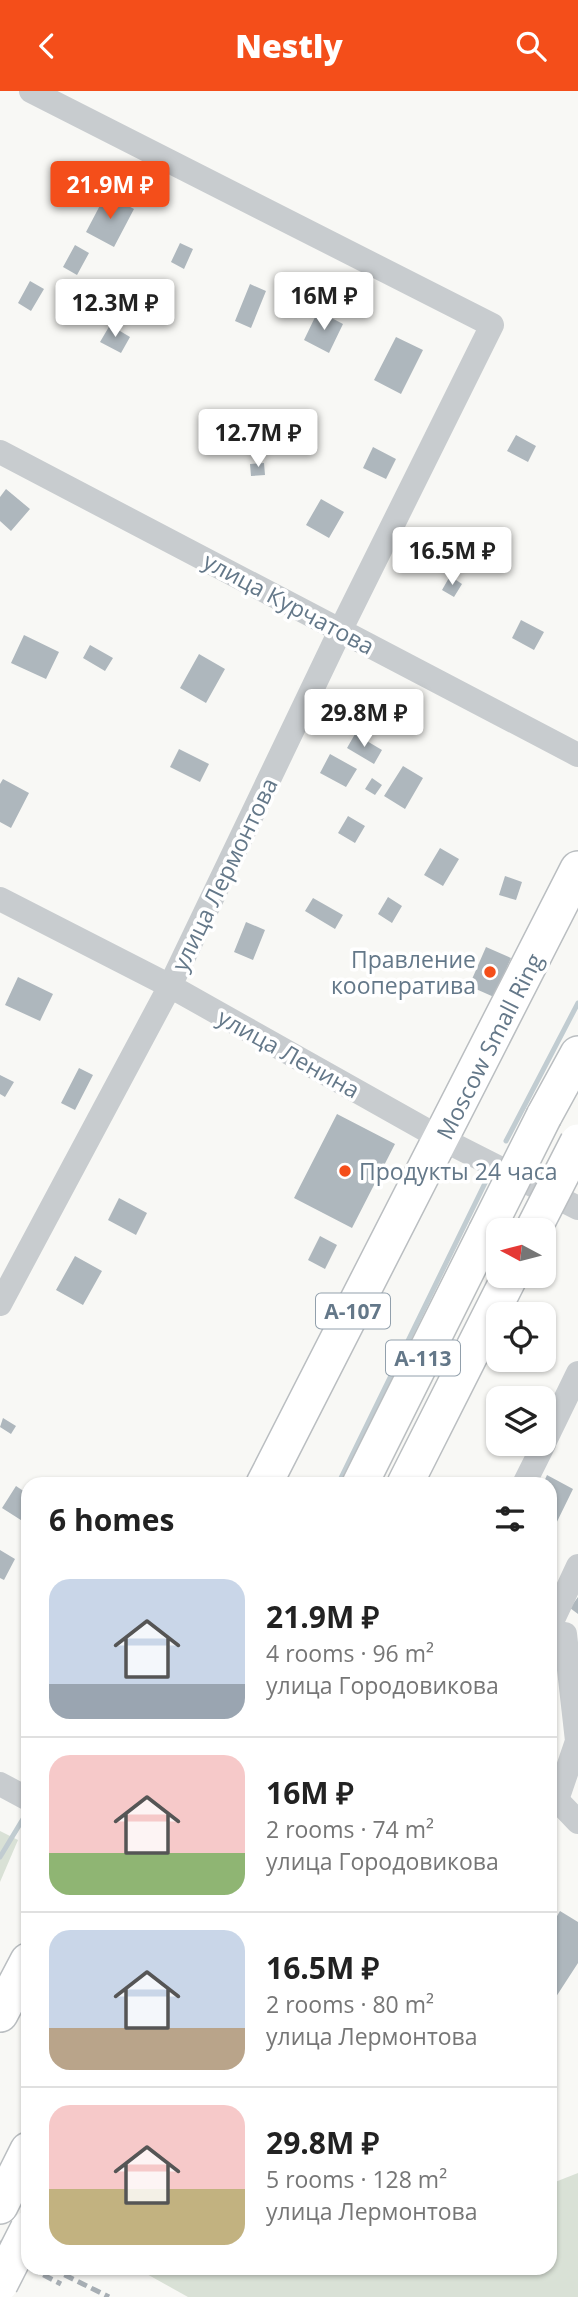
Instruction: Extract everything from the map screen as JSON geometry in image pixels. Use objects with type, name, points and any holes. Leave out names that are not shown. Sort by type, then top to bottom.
[{"type":"highway","name":"Moscow Small Ring","points":[[268,1477],[578,869]]},
{"type":"highway","name":"А-113","points":[[364,1477],[544,1116],[578,1054]]},
{"type":"highway","points":[[539,1218],[578,1142]]},
{"type":"highway","name":"А-113","points":[[409,1477],[504,1288]]},
{"type":"highway","points":[[0,2014],[21,1974]]},
{"type":"highway","points":[[0,2206],[21,2164]]},
{"type":"highway","points":[[0,2284],[21,2243]]},
{"type":"street","name":"улица Лермонтова","points":[[0,1304],[170,986],[341,629],[492,325],[31,91]]},
{"type":"street","name":"улица Курчатова","points":[[0,451],[578,755]]},
{"type":"street","name":"улица Ленина","points":[[0,899],[170,986],[442,1139],[578,1207]]},
{"type":"street","points":[[556,1418],[578,1373]]},
{"type":"street","points":[[527,1477],[538,1456]]},
{"type":"street","points":[[578,1566],[561,1632],[577,1741],[557,1800],[578,1822]]},
{"type":"street","points":[[0,1784],[21,1795]]},
{"type":"shaded area","points":[[0,1831],[18,1840],[0,1882]]},
{"type":"shaded area","points":[[578,2173],[578,2297],[188,2297],[149,2275],[557,2275],[557,2181]]},
{"type":"building","points":[[106,194],[134,209],[114,247],[86,232]]},
{"type":"building","points":[[180,243],[193,249],[184,269],[171,262]]},
{"type":"building","points":[[75,245],[89,253],[77,275],[63,267]]},
{"type":"building","points":[[30,281],[44,289],[31,311],[18,303]]},
{"type":"building","points":[[250,284],[266,291],[251,328],[235,321]]},
{"type":"building","points":[[152,294],[169,304],[159,320],[142,310]]},
{"type":"building","points":[[318,311],[343,324],[329,353],[304,340]]},
{"type":"building","points":[[110,325],[130,337],[121,353],[100,342]]},
{"type":"building","points":[[396,337],[423,350],[401,394],[374,380]]},
{"type":"building","points":[[516,435],[536,446],[528,462],[507,451]]},
{"type":"building","points":[[373,447],[396,459],[386,479],[363,468]]},
{"type":"building","points":[[264,463],[265,475],[251,476],[250,464]]},
{"type":"building","points":[[6,489],[30,509],[11,531],[0,521],[0,497]]},
{"type":"building","points":[[321,499],[344,512],[329,538],[306,525]]},
{"type":"building","points":[[450,576],[462,584],[454,597],[442,590]]},
{"type":"building","points":[[521,620],[544,632],[534,650],[512,638]]},
{"type":"building","points":[[24,635],[59,652],[46,679],[11,663]]},
{"type":"building","points":[[90,645],[113,658],[105,671],[83,658]]},
{"type":"building","points":[[199,654],[225,669],[206,703],[180,688]]},
{"type":"building","points":[[355,734],[382,750],[374,764],[347,748]]},
{"type":"building","points":[[179,749],[209,764],[200,782],[170,767]]},
{"type":"building","points":[[330,754],[357,769],[346,787],[320,773]]},
{"type":"building","points":[[403,766],[423,778],[405,809],[384,796]]},
{"type":"building","points":[[372,778],[382,785],[375,795],[365,789]]},
{"type":"building","points":[[3,779],[29,793],[11,828],[0,822],[0,784]]},
{"type":"building","points":[[348,816],[365,826],[355,843],[338,833]]},
{"type":"building","points":[[440,848],[459,859],[443,886],[424,875]]},
{"type":"building","points":[[505,876],[522,882],[516,900],[499,895]]},
{"type":"building","points":[[388,897],[402,906],[392,923],[378,914]]},
{"type":"building","points":[[313,898],[343,915],[335,929],[305,911]]},
{"type":"building","points":[[246,922],[265,930],[253,960],[234,952]]},
{"type":"building","name":"Правление кооператива","points":[[486,947],[511,958],[494,997],[469,986]]},
{"type":"building","points":[[18,977],[53,994],[40,1021],[5,1005]]},
{"type":"building","points":[[79,1068],[93,1075],[75,1110],[61,1103]]},
{"type":"building","points":[[0,1075],[14,1082],[5,1097],[0,1094]]},
{"type":"building","name":"Продукты 24 часа","points":[[337,1114],[395,1144],[352,1228],[294,1198]]},
{"type":"building","points":[[119,1198],[147,1213],[136,1235],[108,1220]]},
{"type":"building","points":[[320,1236],[337,1245],[325,1269],[308,1260]]},
{"type":"building","points":[[75,1256],[102,1271],[83,1305],[56,1290]]},
{"type":"building","points":[[3,1418],[16,1426],[11,1434],[0,1427]]},
{"type":"building","points":[[557,1480],[573,1489],[557,1522]]},
{"type":"building","points":[[16,1486],[21,1489],[21,1520],[2,1508]]},
{"type":"building","points":[[0,1550],[15,1559],[4,1580],[0,1578]]},
{"type":"building","points":[[578,1597],[578,1614],[570,1608]]},
{"type":"building","points":[[560,1911],[578,1922],[578,1963],[557,1995],[557,1916]]},
{"type":"waterway","points":[[506,1141],[578,1003]]},
{"type":"waterway","points":[[341,1477],[490,1173]]},
{"type":"waterway","points":[[0,1857],[21,1822]]},
{"type":"railway","points":[[0,2242],[21,2252]]},
{"type":"railway","points":[[44,2275],[61,2284]]},
{"type":"railway","points":[[65,2275],[109,2297]]},
{"type":"place","name":"Правление кооператива","points":[[490,972]]},
{"type":"place","name":"Продукты 24 часа","points":[[345,1171]]}]
